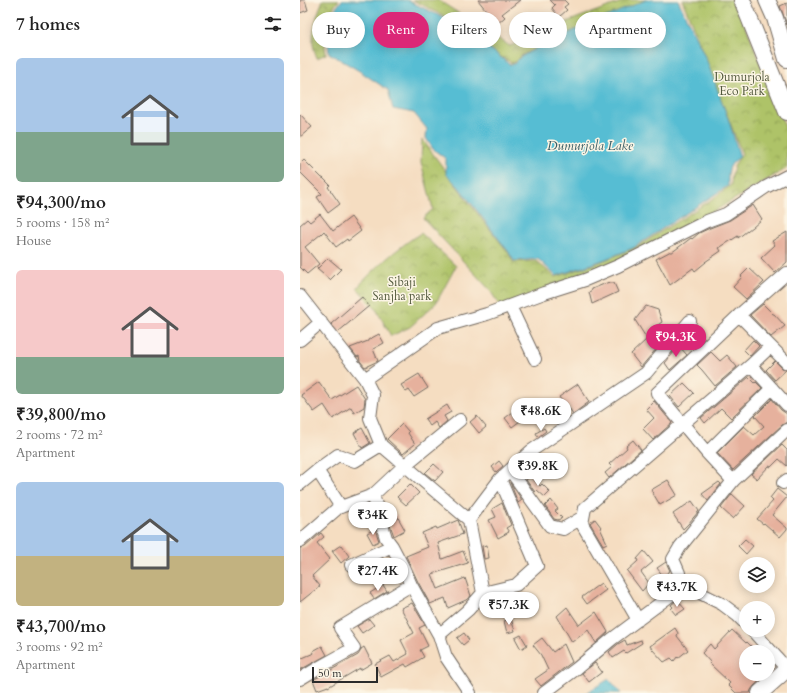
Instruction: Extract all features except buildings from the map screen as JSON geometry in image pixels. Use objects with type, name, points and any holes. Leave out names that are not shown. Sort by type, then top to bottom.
[{"type":"main road","points":[[742,0],[787,112]]},
{"type":"main road","points":[[767,0],[775,18],[787,59]]},
{"type":"main road","points":[[760,693],[787,669]]},
{"type":"street","points":[[365,379],[438,328],[487,314],[585,280],[618,266],[707,221],[726,214],[766,187],[787,176]]},
{"type":"street","points":[[733,481],[707,453],[657,393],[739,315],[787,273]]},
{"type":"street","points":[[300,296],[365,379],[373,395],[370,418],[381,445],[469,520],[483,593]]},
{"type":"street","points":[[510,306],[535,359]]},
{"type":"street","points":[[739,315],[787,364]]},
{"type":"street","points":[[469,520],[500,479],[531,451],[646,373],[690,321]]},
{"type":"street","points":[[300,340],[321,322]]},
{"type":"street","points":[[638,620],[582,524],[585,508],[770,347]]},
{"type":"street","points":[[751,365],[787,405]]},
{"type":"street","points":[[707,453],[772,388]]},
{"type":"street","points":[[300,542],[338,508],[373,495],[404,465],[460,420]]},
{"type":"street","points":[[678,590],[679,573],[673,559],[680,547],[733,481],[787,430]]},
{"type":"street","points":[[300,484],[338,454],[355,461],[381,445]]},
{"type":"street","points":[[317,470],[341,507]]},
{"type":"street","points":[[510,470],[550,526],[564,529],[583,517]]},
{"type":"street","points":[[439,635],[468,610],[483,593],[516,585],[537,566],[500,479]]},
{"type":"street","points":[[373,495],[386,538],[392,546],[411,585],[439,635],[446,657],[470,693]]},
{"type":"street","points":[[351,565],[392,546]]},
{"type":"street","points":[[300,679],[354,648],[340,628],[411,585]]},
{"type":"street","points":[[544,693],[612,639],[678,590],[698,592],[722,604],[739,617]]},
{"type":"street","points":[[758,637],[787,669]]},
{"type":"green space","points":[[323,0],[339,0],[331,12],[319,12]]},
{"type":"green space","points":[[413,0],[438,0],[457,12],[437,12]]},
{"type":"green space","points":[[627,0],[647,0],[620,12],[594,12]]},
{"type":"green space","name":"Dumurjola Eco Park","points":[[682,0],[736,0],[787,132],[787,168],[689,226],[621,262],[502,309],[489,289],[423,218],[433,209],[421,162],[422,139],[508,252],[513,262],[536,261],[555,277],[595,264],[637,247],[714,198],[731,185],[734,168],[742,154]]},
{"type":"green space","points":[[575,19],[575,32],[567,35],[567,22]]},
{"type":"green space","points":[[501,40],[509,45],[509,48],[538,48],[522,55],[517,61],[512,63],[490,48],[501,48]]},
{"type":"green space","points":[[314,48],[325,48],[326,54],[317,58]]},
{"type":"green space","name":"Sibaji Sanjha park","points":[[421,233],[456,266],[436,303],[410,327],[391,336],[376,309],[357,288],[387,258]]},
{"type":"water","name":"Dumurjola Lake","points":[[342,0],[407,0],[437,15],[437,48],[489,48],[509,64],[514,64],[521,57],[537,48],[567,48],[567,34],[575,30],[575,48],[666,48],[666,12],[618,12],[646,0],[678,0],[707,61],[729,121],[740,157],[730,166],[728,186],[633,248],[556,276],[538,259],[514,261],[458,186],[446,174],[446,159],[433,149],[426,138],[427,129],[414,113],[393,109],[388,90],[329,53],[328,48],[365,48],[365,12],[333,12]]},
{"type":"water","points":[[609,679],[621,693],[586,693]]}]
